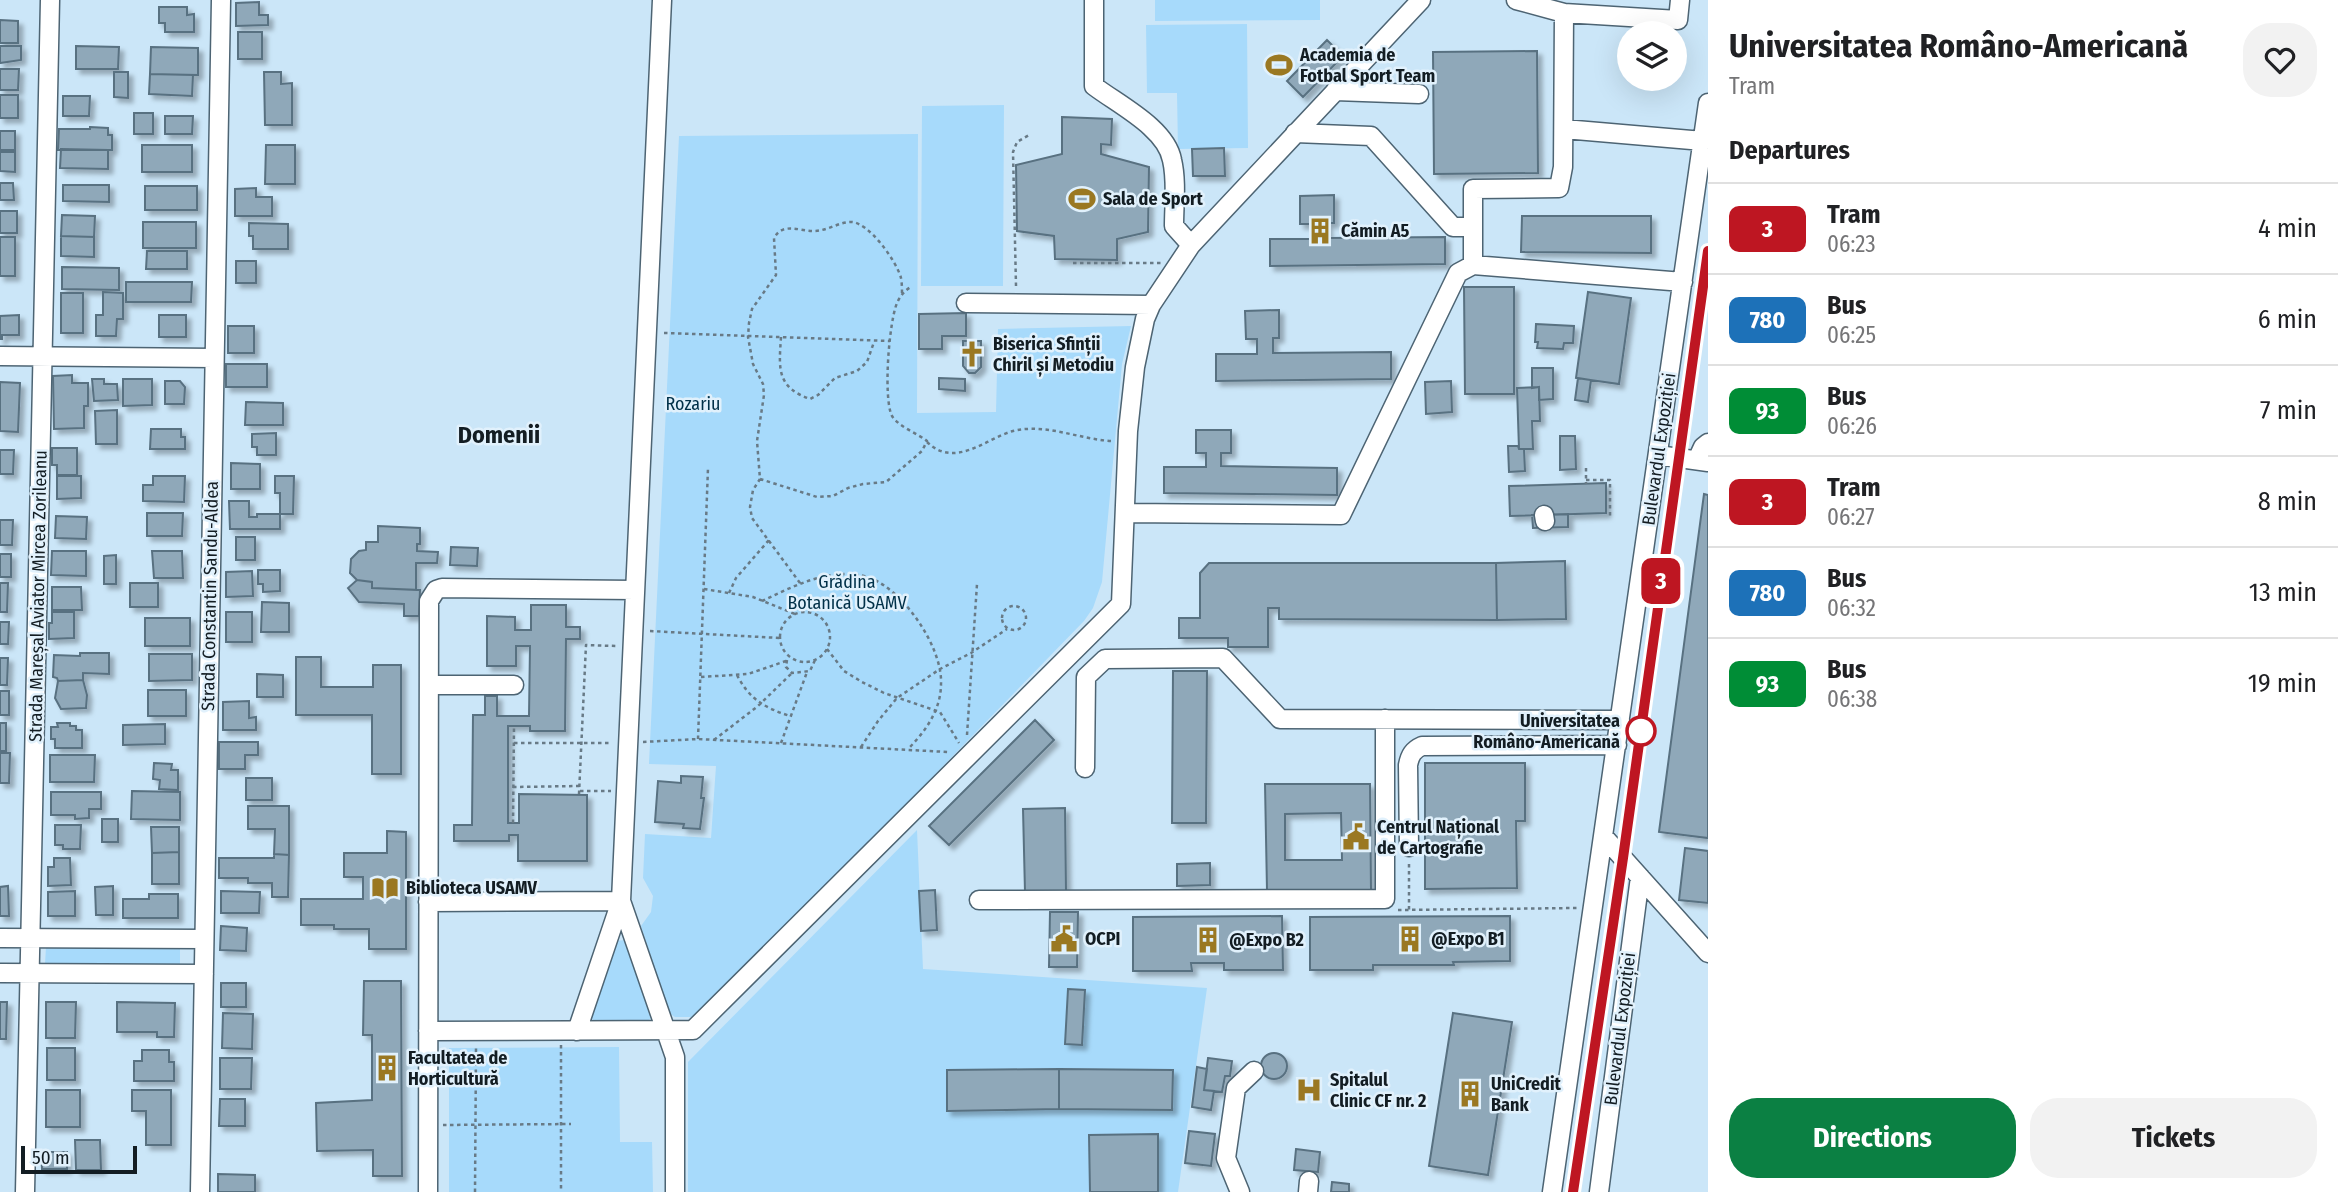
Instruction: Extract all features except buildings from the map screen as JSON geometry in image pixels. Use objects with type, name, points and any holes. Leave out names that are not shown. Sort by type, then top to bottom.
[{"type":"street","name":"Strada Mareșal Aviator Mircea Zorileanu","points":[[25,1192],[50,0]]},
{"type":"street","name":"Strada Constantin Sandu-Aldea","points":[[200,1192],[221,0]]},
{"type":"street","points":[[569,1031],[621,901],[662,0]]},
{"type":"street","points":[[1094,0],[1094,86],[1152,127],[1164,141],[1174,169],[1174,226],[1191,245]]},
{"type":"street","points":[[428,1031],[693,1030],[1121,604],[1128,443],[1135,367],[1145,319],[1151,305],[1191,245],[1421,0]]},
{"type":"street","points":[[1516,0],[1564,13],[1678,20],[1680,0]]},
{"type":"street","points":[[1473,265],[1473,189],[1559,188],[1563,167],[1564,13]]},
{"type":"street","points":[[1335,92],[1419,94]]},
{"type":"street","name":"Bulevardul Expoziției","points":[[1552,1192],[1708,103]]},
{"type":"street","points":[[1564,130],[1703,141]]},
{"type":"street","points":[[1296,134],[1371,136],[1453,227],[1473,227]]},
{"type":"street","points":[[1126,513],[1341,515],[1458,274],[1473,265],[1683,282]]},
{"type":"street","points":[[966,303],[1151,305]]},
{"type":"street","points":[[0,356],[214,358]]},
{"type":"street","points":[[1658,455],[1702,461],[1703,447],[1708,443]]},
{"type":"street","points":[[428,1192],[429,601],[436,590],[635,590]]},
{"type":"street","points":[[1085,768],[1086,677],[1105,659],[1223,658],[1280,719],[1620,720]]},
{"type":"street","points":[[429,685],[514,685]]},
{"type":"street","points":[[979,900],[1385,899],[1385,719]]},
{"type":"street","points":[[1409,848],[1408,765],[1412,752],[1422,746],[1617,745]]},
{"type":"street","points":[[1604,837],[1708,954]]},
{"type":"street","name":"Bulevardul Expoziției","points":[[1599,1192],[1640,877]]},
{"type":"street","points":[[621,901],[675,1057],[675,1192]]},
{"type":"street","points":[[428,902],[621,901]]},
{"type":"street","points":[[0,938],[204,939]]},
{"type":"street","points":[[0,973],[204,974]]},
{"type":"street","points":[[1240,1192],[1226,1158],[1236,1088],[1254,1072]]},
{"type":"path","points":[[1016,303],[1013,152],[1017,142],[1031,134]]},
{"type":"path","points":[[800,583],[752,518],[750,507],[753,490],[760,479],[757,441],[764,384],[753,363],[748,337],[752,309],[776,275],[774,238],[785,229],[814,231],[850,222],[861,224],[895,264],[901,278],[902,295],[894,315],[890,341],[889,405],[893,418],[926,439],[932,447],[961,454],[1000,435],[1017,430],[1048,429],[1128,443]]},
{"type":"path","points":[[1073,263],[1178,262]]},
{"type":"path","points":[[902,295],[911,287]]},
{"type":"path","points":[[664,333],[890,341]]},
{"type":"path","points":[[781,337],[779,369],[783,380],[796,393],[810,399],[818,396],[835,378],[858,371],[867,362],[874,340]]},
{"type":"path","points":[[760,479],[817,497],[833,496],[863,484],[886,482],[922,451],[927,442]]},
{"type":"path","points":[[698,739],[708,468]]},
{"type":"path","points":[[1586,468],[1586,482],[1610,480],[1610,519]]},
{"type":"path","points":[[729,593],[736,578],[769,540]]},
{"type":"path","points":[[762,601],[800,583],[844,574],[866,576],[879,581],[900,599],[933,646],[942,685],[935,710],[923,734],[908,750]]},
{"type":"path","points":[[967,735],[977,584]]},
{"type":"path","points":[[704,589],[762,601],[795,614]]},
{"type":"path","points":[[860,747],[897,698],[1007,629],[1014,630],[1023,626],[1026,617],[1022,608],[1012,605],[1004,610],[1001,619],[1007,629]]},
{"type":"path","points":[[714,740],[760,704],[792,673],[812,669],[815,660],[827,649],[831,635],[825,621],[813,612],[795,614],[785,622],[780,638],[782,646],[788,656],[800,662],[815,660]]},
{"type":"path","points":[[650,631],[780,638]]},
{"type":"path","points":[[626,792],[579,793],[586,645],[632,646]]},
{"type":"path","points":[[827,649],[833,660],[862,682],[897,698],[940,712],[962,746]]},
{"type":"path","points":[[788,656],[786,667],[792,673]]},
{"type":"path","points":[[700,677],[757,672],[786,661]]},
{"type":"path","points":[[781,743],[807,672]]},
{"type":"path","points":[[737,675],[744,689],[760,704],[791,716]]},
{"type":"path","points":[[513,823],[514,726]]},
{"type":"path","points":[[514,743],[628,743],[698,739],[947,752]]},
{"type":"path","points":[[513,788],[580,786]]},
{"type":"path","points":[[1409,848],[1409,909],[1593,908]]},
{"type":"path","points":[[475,1192],[476,1031]]},
{"type":"path","points":[[561,1192],[561,1124],[569,1031]]},
{"type":"path","points":[[429,1125],[571,1124]]},
{"type":"green space","points":[[1155,0],[1320,0],[1320,20],[1155,21]]},
{"type":"green space","points":[[1247,24],[1248,148],[1178,149],[1177,93],[1147,93],[1146,25]]},
{"type":"green space","points":[[1004,105],[1003,286],[921,286],[922,106]]},
{"type":"green space","name":"Grădina Botanică USAMV","points":[[918,134],[917,413],[996,412],[998,329],[1131,326],[1122,364],[1102,582],[1093,608],[1084,621],[699,1017],[675,1017],[669,1013],[641,926],[651,912],[653,896],[643,878],[645,834],[711,838],[716,766],[649,764],[679,136]]},
{"type":"green space","points":[[917,830],[923,969],[1207,988],[1178,1192],[688,1192],[688,1062]]},
{"type":"green space","points":[[626,940],[652,1016],[647,1023],[600,1023],[593,1020],[591,1015],[614,941]]},
{"type":"green space","points":[[46,947],[180,948],[180,964],[45,964]]},
{"type":"green space","points":[[619,1047],[620,1142],[652,1142],[653,1192],[449,1192],[449,1048]]},
{"type":"tram line","name":"3","points":[[1573,1192],[1708,251]]},
{"type":"place","name":"Academia de Fotbal Sport Team","points":[[1279,65]]},
{"type":"place","name":"Sala de Sport","points":[[1082,199]]},
{"type":"place","name":"Cămin A5","points":[[1320,231]]},
{"type":"place","name":"Biserica Sfinții Chiril și Metodiu","points":[[972,354]]},
{"type":"place","name":"Universitatea Româno-Americană","points":[[1641,731]]},
{"type":"place","name":"Centrul Național de Cartografie","points":[[1356,837]]},
{"type":"place","name":"Biblioteca USAMV","points":[[385,888]]},
{"type":"place","name":"OCPI","points":[[1064,939]]},
{"type":"place","name":"@Expo B1","points":[[1410,939]]},
{"type":"place","name":"@Expo B2","points":[[1208,940]]},
{"type":"place","name":"Facultatea de Horticultură","points":[[387,1068]]},
{"type":"place","name":"Spitalul Clinic CF nr. 2","points":[[1309,1090]]},
{"type":"place","name":"UniCredit Bank","points":[[1470,1094]]},
{"type":"district","name":"Domenii","points":[[499,435]]},
{"type":"park label","name":"Rozariu","points":[[693,404]]}]
